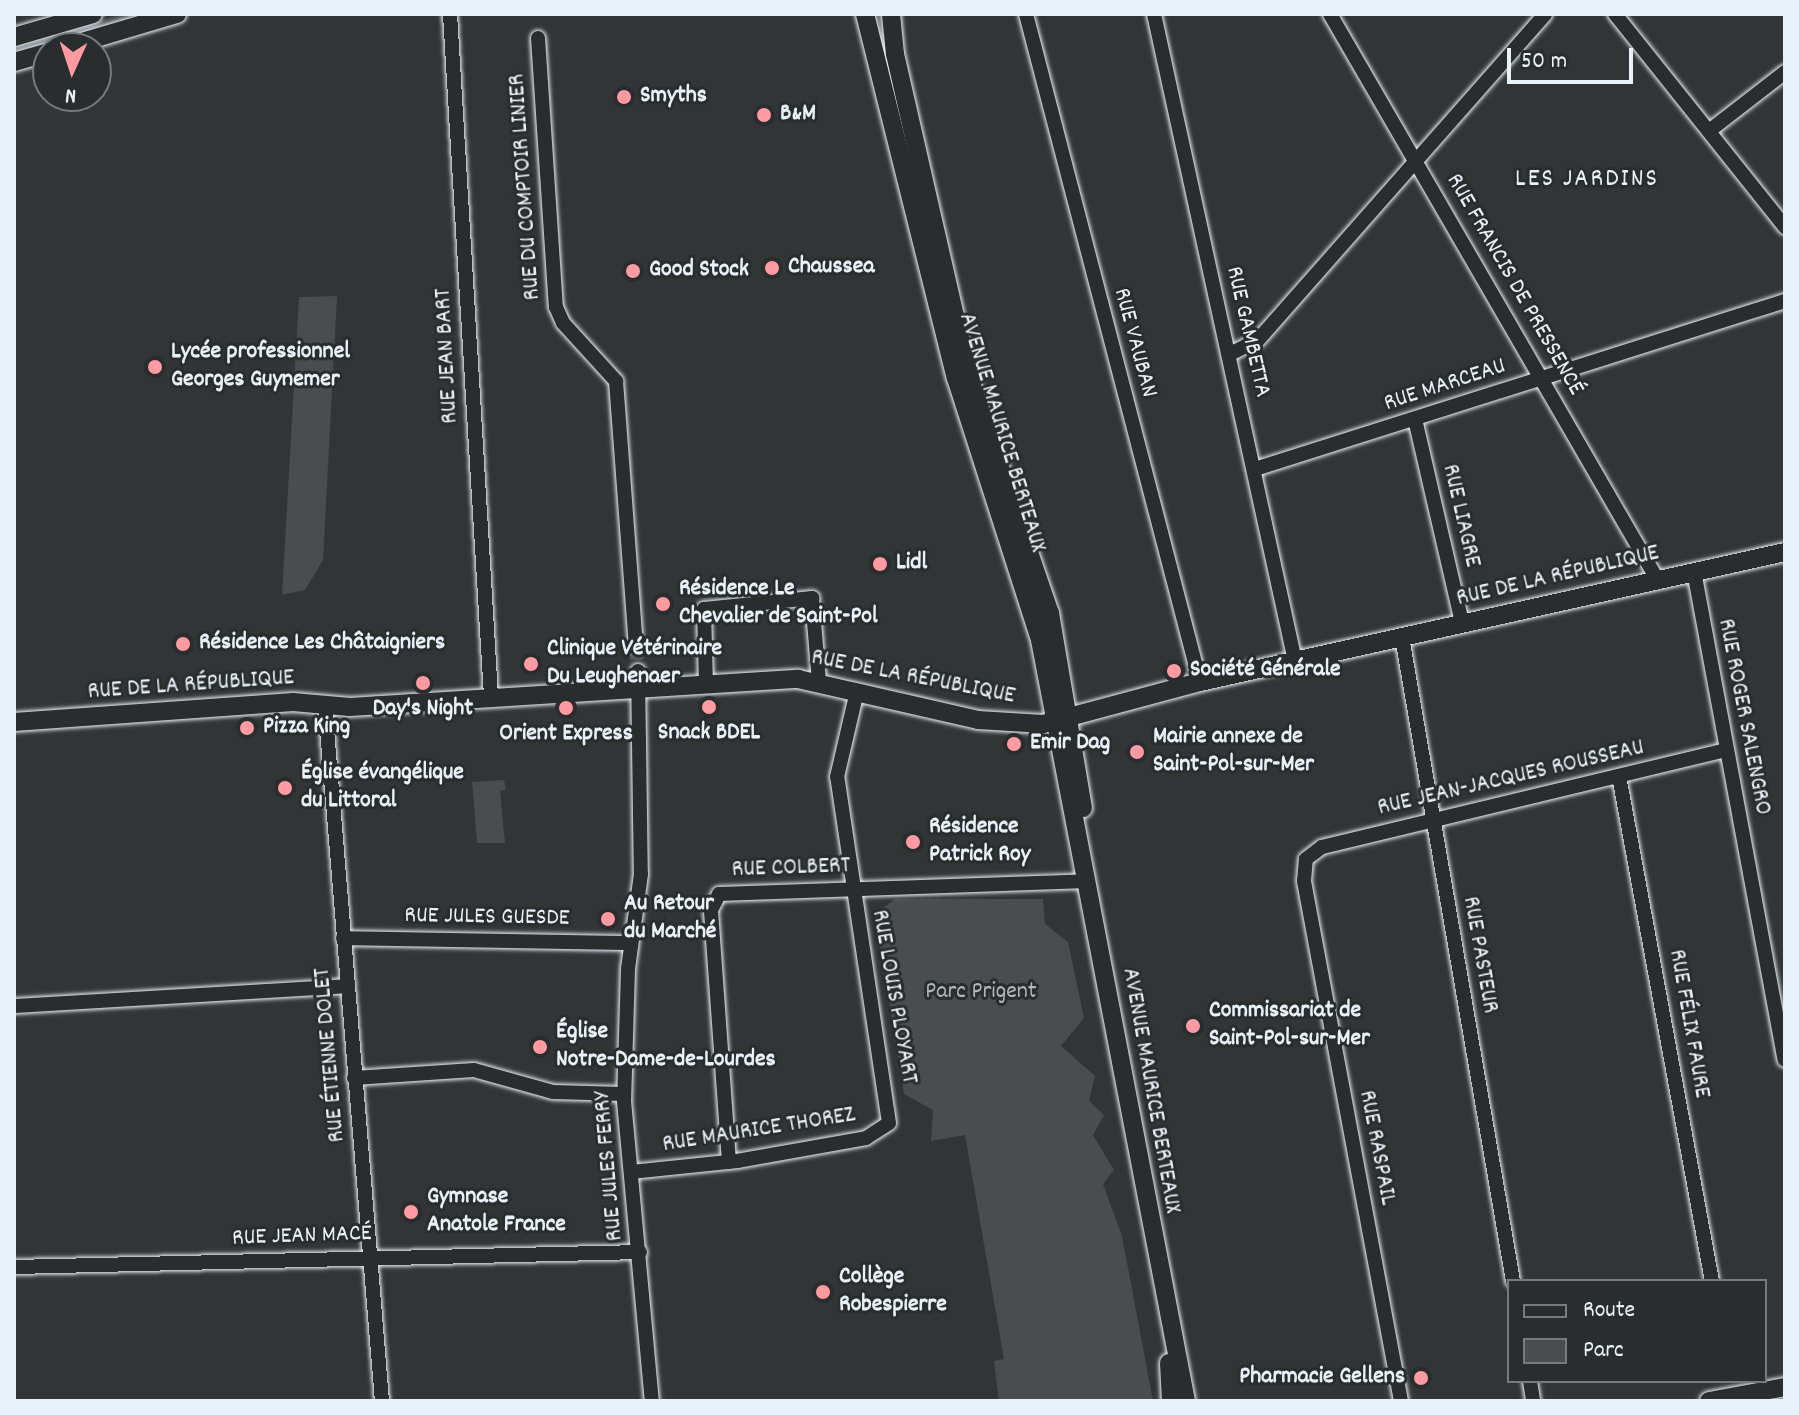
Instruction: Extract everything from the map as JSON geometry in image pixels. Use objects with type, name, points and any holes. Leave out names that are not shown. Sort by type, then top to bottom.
[{"type":"street","points":[[14,37],[93,14]]},
{"type":"street","points":[[112,33],[177,14]]},
{"type":"street","name":"RUE JEAN BART","points":[[450,14],[491,696]]},
{"type":"street","name":"AVENUE MAURICE BERTEAUX","points":[[865,14],[956,378],[1038,629],[1062,720]]},
{"type":"street","name":"AVENUE MAURICE BERTEAUX","points":[[891,14],[893,48],[969,377],[1040,574],[1086,874],[1167,1324],[1186,1401]]},
{"type":"street","name":"RUE VAUBAN","points":[[1026,14],[1200,682]]},
{"type":"street","name":"RUE GAMBETTA","points":[[1154,14],[1295,661]]},
{"type":"street","name":"RUE FRANCIS DE PRESSENCÉ","points":[[1330,14],[1657,579]]},
{"type":"street","points":[[1230,354],[1258,340],[1545,14]]},
{"type":"street","points":[[1615,14],[1785,227]]},
{"type":"street","name":"RUE DU COMPTOIR LINIER","points":[[538,38],[556,307],[563,323],[616,381],[636,646]]},
{"type":"street","points":[[1709,131],[1785,72]]},
{"type":"street","name":"RUE MARCEAU","points":[[1255,469],[1785,301]]},
{"type":"street","name":"RUE LIAGRE","points":[[1415,419],[1462,623]]},
{"type":"street","name":"RUE DE LA RÉPUBLIQUE","points":[[14,722],[293,702],[325,705],[491,696],[638,679],[706,685],[819,681],[988,721],[1062,720],[1200,682],[1785,552]]},
{"type":"street","name":"RUE ROGER SALENGRO","points":[[1694,571],[1785,1060]]},
{"type":"street","points":[[706,685],[704,609],[812,598],[819,681]]},
{"type":"street","name":"RUE PASTEUR","points":[[1402,637],[1513,1279]]},
{"type":"street","name":"RUE JULES FERRY","points":[[638,679],[641,874],[631,943],[624,1094],[652,1401]]},
{"type":"street","name":"RUE LOUIS PLOYART","points":[[857,691],[837,773],[851,888],[889,1123]]},
{"type":"street","name":"RUE ÉTIENNE DOLET","points":[[325,705],[382,1401]]},
{"type":"street","name":"RUE JEAN-JACQUES ROUSSEAU","points":[[1308,856],[1322,847],[1727,750]]},
{"type":"street","name":"RUE FÉLIX FAURE","points":[[1619,776],[1712,1279]]},
{"type":"street","name":"RUE RASPAIL","points":[[1308,856],[1304,881],[1401,1401]]},
{"type":"street","name":"RUE COLBERT","points":[[729,1162],[713,902],[722,892],[1086,874]]},
{"type":"street","name":"RUE JULES GUESDE","points":[[343,938],[631,943]]},
{"type":"street","points":[[14,1006],[347,986]]},
{"type":"street","points":[[354,1078],[474,1070],[553,1092],[624,1094]]},
{"type":"street","name":"RUE MAURICE THOREZ","points":[[631,1172],[729,1162],[866,1138],[889,1123]]},
{"type":"street","name":"RUE JEAN MACÉ","points":[[14,1267],[640,1252]]},
{"type":"street","name":"AVENUE MAURICE BERTEAUX","points":[[1167,1324],[1171,1401]]},
{"type":"street","points":[[1709,1401],[1732,1389],[1785,1387]]},
{"type":"green space","points":[[122,14],[149,14],[88,32],[61,32]]},
{"type":"green space","points":[[32,41],[32,49],[14,54],[14,46]]},
{"type":"green space","points":[[337,296],[323,560],[305,590],[282,595],[299,297]]},
{"type":"green space","points":[[504,780],[506,790],[500,791],[505,843],[477,843],[472,782]]},
{"type":"green space","name":"Parc Prigent","points":[[895,899],[1043,899],[1045,924],[1068,942],[1084,1018],[1061,1046],[1095,1076],[1089,1101],[1104,1115],[1093,1135],[1114,1170],[1103,1184],[1122,1236],[1153,1401],[999,1401],[994,1361],[1004,1359],[965,1135],[931,1141],[933,1110],[904,1094],[875,914]]},
{"type":"tunnel","points":[[636,646],[638,671]]},
{"type":"place","name":"Smyths","points":[[624,97]]},
{"type":"place","name":"B&M","points":[[764,115]]},
{"type":"place","name":"Chaussea","points":[[772,268]]},
{"type":"place","name":"Good Stock","points":[[633,271]]},
{"type":"place","name":"Lycée professionnel Georges Guynemer","points":[[155,367]]},
{"type":"place","name":"Lidl","points":[[880,564]]},
{"type":"place","name":"Résidence Le Chevalier de Saint-Pol","points":[[663,604]]},
{"type":"place","name":"Résidence Les Châtaigniers","points":[[183,644]]},
{"type":"place","name":"Clinique Vétérinaire Du Leughenaer","points":[[531,664]]},
{"type":"place","name":"Société Générale","points":[[1174,671]]},
{"type":"place","name":"Day's Night","points":[[423,683]]},
{"type":"place","name":"Snack BDEL","points":[[709,707]]},
{"type":"place","name":"Orient Express","points":[[566,708]]},
{"type":"place","name":"Pizza King","points":[[247,728]]},
{"type":"place","name":"Emir Dag","points":[[1014,744]]},
{"type":"place","name":"Mairie annexe de Saint-Pol-sur-Mer","points":[[1137,752]]},
{"type":"place","name":"Église évangélique du Littoral","points":[[285,788]]},
{"type":"place","name":"Résidence Patrick Roy","points":[[913,842]]},
{"type":"place","name":"Au Retour du Marché","points":[[608,919]]},
{"type":"place","name":"Commissariat de Saint-Pol-sur-Mer","points":[[1193,1026]]},
{"type":"place","name":"Église Notre-Dame-de-Lourdes","points":[[540,1047]]},
{"type":"place","name":"Gymnase Anatole France","points":[[411,1212]]},
{"type":"place","name":"Collège Robespierre","points":[[823,1292]]},
{"type":"place","name":"Pharmacie Gellens","points":[[1421,1378]]},
{"type":"district","name":"LES JARDINS","points":[[1587,180]]}]
